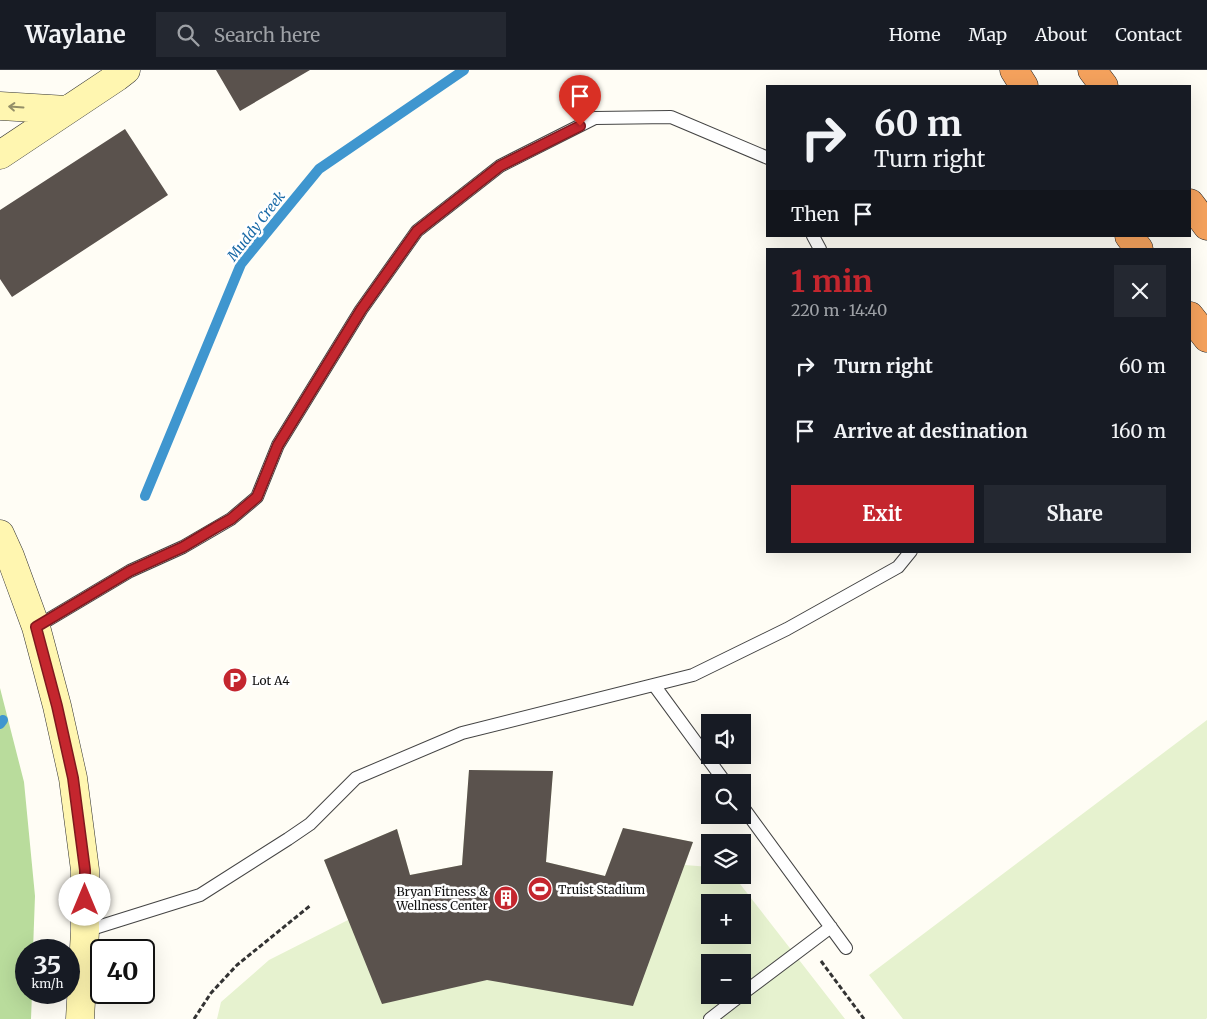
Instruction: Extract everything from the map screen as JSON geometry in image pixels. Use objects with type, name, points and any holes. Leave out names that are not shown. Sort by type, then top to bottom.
[{"type":"highway","points":[[1014,70],[1023,85]]},
{"type":"highway","points":[[1092,70],[1103,85]]},
{"type":"highway","points":[[1191,204],[1207,226]]},
{"type":"highway","points":[[1130,237],[1138,248]]},
{"type":"highway","points":[[1191,317],[1207,338]]},
{"type":"street","points":[[0,155],[117,78],[126,70]]},
{"type":"street","points":[[0,106],[67,110]]},
{"type":"street","points":[[3,551],[36,627],[57,706],[73,778],[85,870],[85,931],[80,1019]]},
{"type":"lane","points":[[36,627],[130,571],[183,547],[231,519],[257,497],[278,445],[361,310],[417,231],[500,166],[595,118],[671,117],[766,157]]},
{"type":"lane","points":[[85,931],[200,896],[310,824],[356,778],[462,733],[693,675],[787,629],[898,567],[910,553]]},
{"type":"lane","points":[[654,685],[720,774]]},
{"type":"lane","points":[[751,818],[846,948]]},
{"type":"lane","points":[[751,988],[831,927]]},
{"type":"lane","points":[[710,1019],[730,1004]]},
{"type":"path","points":[[194,1019],[211,992],[237,965],[311,905]]},
{"type":"path","points":[[817,956],[864,1019]]},
{"type":"green space","points":[[0,688],[24,782],[35,896],[33,939],[15,939],[15,1004],[32,1004],[31,1019],[0,1019]]},
{"type":"green space","points":[[1207,720],[1206,1019],[903,1019],[869,975]]},
{"type":"green space","name":"Truist Stadium","points":[[469,770],[553,771],[546,862],[605,876],[623,828],[693,842],[685,865],[701,866],[701,884],[740,884],[748,894],[701,894],[701,944],[751,944],[751,898],[845,1019],[217,1019],[221,1002],[269,960],[348,920],[324,860],[397,829],[410,875],[462,865]]},
{"type":"building","points":[[216,70],[310,70],[240,111]]},
{"type":"building","points":[[125,129],[168,195],[12,297],[0,279],[0,210]]},
{"type":"building","name":"Bryan Fitness & Wellness Center","points":[[469,770],[553,771],[546,862],[605,876],[623,828],[693,842],[633,1006],[487,980],[382,1004],[324,860],[397,829],[410,875],[462,865]]},
{"type":"waterway","name":"Muddy Creek","points":[[145,496],[241,264],[319,169],[464,70]]},
{"type":"waterway","name":"Muddy Creek","points":[[0,724],[3,720]]},
{"type":"place","name":"Lot A4","points":[[235,680]]},
{"type":"place","name":"Truist Stadium","points":[[540,889]]},
{"type":"place","name":"Bryan Fitness & Wellness Center","points":[[506,898]]},
{"type":"route","points":[[85,900],[85,870],[73,778],[57,706],[36,627],[130,571],[183,547],[231,519],[257,497],[278,445],[361,310],[417,231],[500,166],[580,126]]}]
